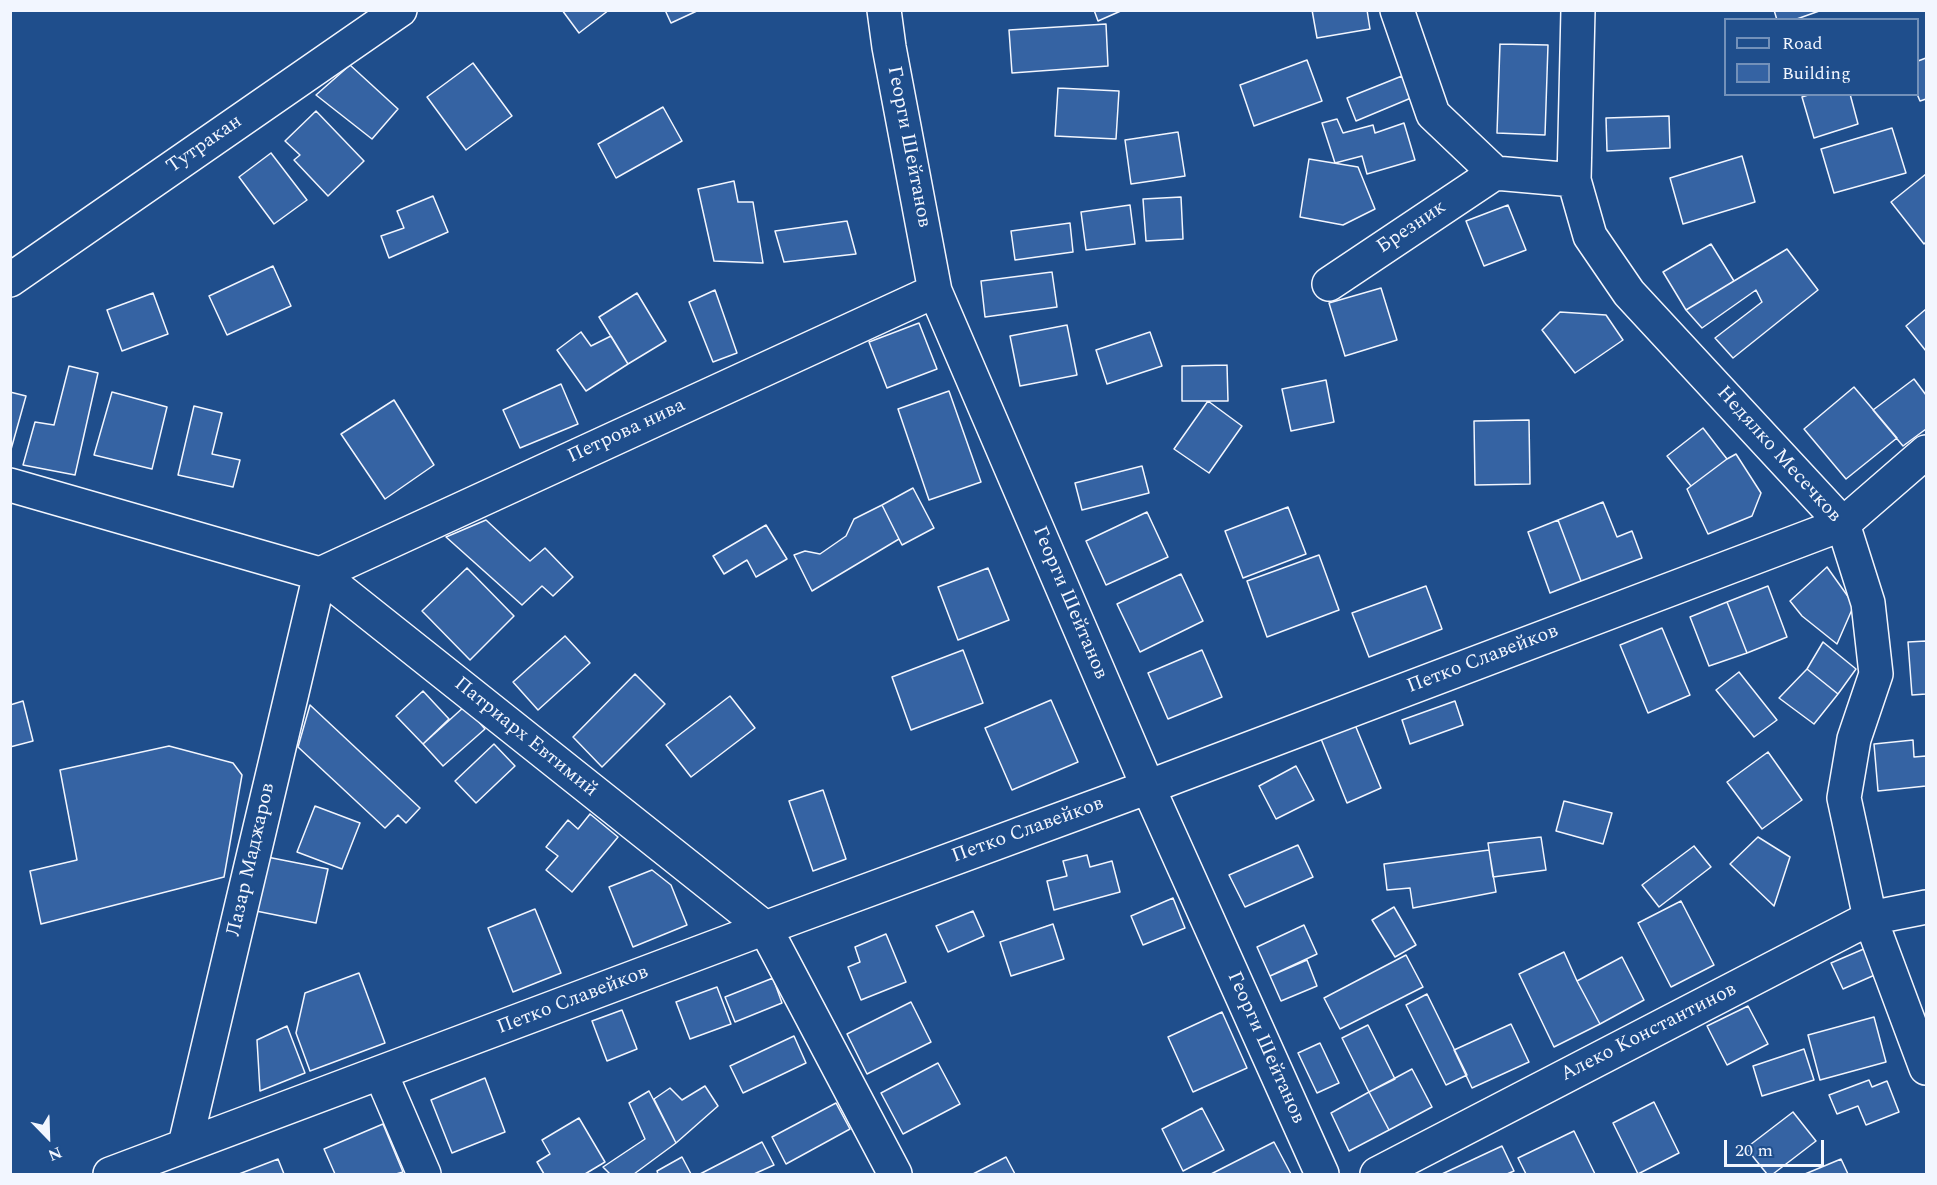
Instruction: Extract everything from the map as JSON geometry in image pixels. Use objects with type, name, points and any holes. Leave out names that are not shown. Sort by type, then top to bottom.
[{"type":"street","name":"Тутракан","points":[[10,280],[399,10]]},
{"type":"street","name":"Георги Шейтанов","points":[[884,10],[935,291],[1148,787],[1322,1174]]},
{"type":"street","points":[[1397,10],[1433,114],[1495,173],[1574,180]]},
{"type":"street","name":"Недялко Месечков","points":[[1578,10],[1574,180],[1590,236],[1629,293],[1843,524],[1869,603],[1876,674],[1854,739],[1844,798],[1870,918],[1926,1068]]},
{"type":"street","name":"Брезник","points":[[1329,284],[1495,173]]},
{"type":"street","name":"Петрова нива","points":[[320,574],[935,291]]},
{"type":"street","name":"Петко Славейков","points":[[110,1174],[1148,787],[1843,524],[1926,452]]},
{"type":"street","name":"Патриарх Евтимий","points":[[10,485],[320,574],[765,928],[895,1174]]},
{"type":"street","name":"Лазар Маджаров","points":[[185,1145],[320,574]]},
{"type":"street","name":"Алеко Константинов","points":[[1377,1174],[1870,918],[1926,907]]},
{"type":"street","points":[[381,1074],[424,1174]]},
{"type":"building","points":[[562,10],[609,10],[579,33]]},
{"type":"building","points":[[665,10],[699,10],[671,23]]},
{"type":"building","points":[[1094,10],[1123,10],[1098,21]]},
{"type":"building","points":[[1312,10],[1367,10],[1370,29],[1317,38]]},
{"type":"building","points":[[1774,10],[1822,10],[1800,18],[1776,18]]},
{"type":"building","points":[[1106,24],[1108,66],[1012,73],[1009,30]]},
{"type":"building","points":[[1500,44],[1548,45],[1545,135],[1497,133]]},
{"type":"building","points":[[1926,58],[1926,99],[1920,101],[1918,96],[1919,61]]},
{"type":"building","points":[[1307,60],[1322,101],[1254,126],[1240,85]]},
{"type":"building","points":[[473,63],[512,116],[466,150],[427,97]]},
{"type":"building","points":[[350,65],[398,109],[372,139],[316,95]]},
{"type":"building","points":[[1402,76],[1411,98],[1356,121],[1347,98]]},
{"type":"building","points":[[1058,88],[1119,91],[1116,139],[1055,136]]},
{"type":"building","points":[[1851,96],[1858,124],[1814,138],[1802,97]]},
{"type":"building","points":[[663,107],[682,141],[616,178],[598,144]]},
{"type":"building","points":[[316,111],[364,161],[328,196],[294,160],[300,155],[285,141]]},
{"type":"building","points":[[1669,116],[1670,148],[1607,151],[1606,118]]},
{"type":"building","points":[[1337,119],[1343,133],[1373,125],[1375,133],[1404,123],[1415,160],[1367,174],[1362,156],[1335,163],[1322,123]]},
{"type":"building","points":[[1892,128],[1906,173],[1834,193],[1821,149]]},
{"type":"building","points":[[1178,132],[1185,176],[1131,184],[1125,140]]},
{"type":"building","points":[[271,153],[307,200],[274,224],[239,177]]},
{"type":"building","points":[[1742,156],[1755,202],[1683,224],[1670,178]]},
{"type":"building","points":[[1309,159],[1358,167],[1375,209],[1343,225],[1300,217]]},
{"type":"building","points":[[1926,174],[1926,242],[1924,244],[1891,202]]},
{"type":"building","points":[[734,181],[738,202],[753,202],[763,263],[714,261],[698,189]]},
{"type":"building","points":[[433,196],[448,232],[389,258],[381,236],[404,228],[397,211]]},
{"type":"building","points":[[1181,197],[1183,239],[1146,241],[1143,199]]},
{"type":"building","points":[[1130,205],[1135,244],[1086,250],[1081,212]]},
{"type":"building","points":[[1508,205],[1526,250],[1484,266],[1466,221]]},
{"type":"building","points":[[847,221],[856,254],[784,262],[775,231]]},
{"type":"building","points":[[1070,223],[1073,252],[1015,260],[1011,231]]},
{"type":"building","points":[[1711,244],[1734,281],[1686,310],[1663,272]]},
{"type":"building","points":[[1787,249],[1818,290],[1733,358],[1715,338],[1762,302],[1756,290],[1702,328],[1686,310]]},
{"type":"building","points":[[273,266],[291,306],[227,335],[209,296]]},
{"type":"building","points":[[1052,272],[1057,307],[985,317],[981,281]]},
{"type":"building","points":[[1381,288],[1397,340],[1345,356],[1329,303]]},
{"type":"building","points":[[715,290],[737,353],[713,362],[689,302]]},
{"type":"building","points":[[153,293],[168,334],[122,351],[107,310]]},
{"type":"building","points":[[637,293],[666,341],[628,364],[599,317]]},
{"type":"building","points":[[1926,309],[1926,351],[1906,326]]},
{"type":"building","points":[[1560,312],[1606,315],[1623,340],[1575,373],[1542,330]]},
{"type":"building","points":[[919,323],[937,369],[887,388],[869,342]]},
{"type":"building","points":[[1067,325],[1077,375],[1020,386],[1010,336]]},
{"type":"building","points":[[581,332],[591,346],[611,336],[628,364],[586,391],[557,350]]},
{"type":"building","points":[[1150,332],[1162,366],[1107,384],[1096,350]]},
{"type":"building","points":[[1227,365],[1228,401],[1182,401],[1182,366]]},
{"type":"building","points":[[69,366],[98,373],[75,475],[23,465],[35,422],[54,425]]},
{"type":"building","points":[[1914,379],[1926,395],[1926,429],[1903,446],[1873,410]]},
{"type":"building","points":[[1326,380],[1334,422],[1291,431],[1282,389]]},
{"type":"building","points":[[561,384],[578,424],[520,448],[503,410]]},
{"type":"building","points":[[1854,387],[1897,438],[1846,479],[1804,429]]},
{"type":"building","points":[[949,391],[981,482],[929,500],[898,409]]},
{"type":"building","points":[[10,392],[26,396],[10,453]]},
{"type":"building","points":[[112,392],[167,407],[152,469],[94,455]]},
{"type":"building","points":[[394,400],[434,465],[385,499],[341,434]]},
{"type":"building","points":[[1208,401],[1242,426],[1209,473],[1174,449]]},
{"type":"building","points":[[194,406],[222,413],[212,454],[240,460],[233,487],[178,475]]},
{"type":"building","points":[[1529,420],[1530,484],[1475,485],[1474,421]]},
{"type":"building","points":[[1703,428],[1727,459],[1691,486],[1667,456]]},
{"type":"building","points":[[1736,454],[1761,493],[1752,516],[1708,534],[1687,489]]},
{"type":"building","points":[[1142,466],[1149,493],[1082,510],[1075,483]]},
{"type":"building","points":[[913,488],[934,528],[902,545],[882,505]]},
{"type":"building","points":[[1603,502],[1617,537],[1632,531],[1642,558],[1581,581],[1558,520]]},
{"type":"building","points":[[882,505],[899,539],[812,591],[794,555],[805,551],[820,554],[846,536],[854,519]]},
{"type":"building","points":[[1288,507],[1306,554],[1243,578],[1225,531]]},
{"type":"building","points":[[1147,512],[1168,557],[1106,585],[1086,541]]},
{"type":"building","points":[[486,520],[530,561],[545,548],[573,577],[553,596],[542,586],[522,605],[446,537]]},
{"type":"building","points":[[1558,520],[1581,581],[1550,593],[1528,532]]},
{"type":"building","points":[[766,525],[787,559],[756,577],[747,560],[724,574],[713,556]]},
{"type":"building","points":[[1319,555],[1339,610],[1267,637],[1247,581]]},
{"type":"building","points":[[1827,567],[1854,605],[1837,644],[1802,616],[1790,601]]},
{"type":"building","points":[[467,568],[514,616],[470,660],[422,611]]},
{"type":"building","points":[[988,568],[1009,620],[958,640],[938,587]]},
{"type":"building","points":[[1181,574],[1203,621],[1140,652],[1117,604]]},
{"type":"building","points":[[1426,586],[1442,629],[1369,657],[1352,613]]},
{"type":"building","points":[[1768,586],[1787,637],[1747,653],[1727,602]]},
{"type":"building","points":[[1727,602],[1747,653],[1709,666],[1690,617]]},
{"type":"building","points":[[1662,628],[1690,695],[1648,713],[1620,645]]},
{"type":"building","points":[[565,636],[590,663],[538,710],[513,682]]},
{"type":"building","points":[[1926,641],[1926,694],[1912,695],[1908,642]]},
{"type":"building","points":[[1823,642],[1856,669],[1838,694],[1807,669]]},
{"type":"building","points":[[963,650],[983,703],[911,730],[892,677]]},
{"type":"building","points":[[1202,650],[1222,697],[1168,719],[1148,673]]},
{"type":"building","points":[[1807,669],[1838,694],[1814,724],[1779,698]]},
{"type":"building","points":[[1739,672],[1777,720],[1754,737],[1716,690]]},
{"type":"building","points":[[635,674],[665,704],[602,767],[573,737]]},
{"type":"building","points":[[423,691],[449,719],[423,744],[396,716]]},
{"type":"building","points":[[730,696],[755,728],[691,777],[666,745]]},
{"type":"building","points":[[1051,700],[1078,762],[1012,790],[985,728]]},
{"type":"building","points":[[23,701],[33,741],[10,747],[10,705]]},
{"type":"building","points":[[1455,701],[1463,725],[1410,744],[1402,720]]},
{"type":"building","points":[[310,705],[420,808],[406,823],[398,815],[385,828],[298,747]]},
{"type":"building","points":[[465,706],[485,729],[443,766],[423,744]]},
{"type":"building","points":[[1351,715],[1381,788],[1347,803],[1317,729]]},
{"type":"building","points":[[1913,740],[1914,757],[1926,756],[1926,786],[1878,791],[1874,744]]},
{"type":"building","points":[[494,744],[515,766],[476,803],[455,781]]},
{"type":"building","points":[[169,746],[233,763],[242,775],[224,877],[41,924],[30,871],[77,860],[60,770]]},
{"type":"building","points":[[1768,752],[1802,800],[1762,829],[1727,782]]},
{"type":"building","points":[[1296,766],[1314,800],[1276,819],[1259,786]]},
{"type":"building","points":[[823,790],[846,859],[813,871],[789,801]]},
{"type":"building","points":[[1564,801],[1612,813],[1603,844],[1556,831]]},
{"type":"building","points":[[315,806],[360,823],[342,869],[297,852]]},
{"type":"building","points":[[590,814],[618,837],[572,892],[546,870],[558,856],[546,847],[568,820],[578,829]]},
{"type":"building","points":[[1541,837],[1546,870],[1493,877],[1488,843]]},
{"type":"building","points":[[1758,837],[1790,857],[1774,906],[1730,864]]},
{"type":"building","points":[[1298,845],[1313,877],[1245,907],[1229,875]]},
{"type":"building","points":[[1694,846],[1711,867],[1659,907],[1642,885]]},
{"type":"building","points":[[1489,850],[1496,892],[1413,908],[1410,888],[1387,890],[1384,864]]},
{"type":"building","points":[[1087,855],[1090,867],[1112,861],[1120,892],[1054,910],[1047,881],[1067,876],[1063,861]]},
{"type":"building","points":[[262,856],[328,869],[316,923],[251,910]]},
{"type":"building","points":[[652,870],[671,885],[687,925],[633,947],[609,887]]},
{"type":"building","points":[[1173,898],[1185,928],[1143,945],[1131,916]]},
{"type":"building","points":[[1681,901],[1714,965],[1671,987],[1638,923]]},
{"type":"building","points":[[1394,907],[1416,945],[1395,957],[1372,920]]},
{"type":"building","points":[[535,909],[561,973],[513,992],[488,928]]},
{"type":"building","points":[[973,911],[984,936],[948,952],[936,926]]},
{"type":"building","points":[[1053,924],[1064,959],[1011,976],[1000,942]]},
{"type":"building","points":[[1304,925],[1317,954],[1270,976],[1257,947]]},
{"type":"building","points":[[886,934],[906,982],[861,1000],[848,967],[860,962],[855,947]]},
{"type":"building","points":[[1866,948],[1877,974],[1843,989],[1831,963]]},
{"type":"building","points":[[1564,952],[1600,1024],[1554,1047],[1519,974]]},
{"type":"building","points":[[1406,955],[1423,987],[1340,1029],[1324,998]]},
{"type":"building","points":[[1622,957],[1644,1000],[1600,1024],[1577,981]]},
{"type":"building","points":[[1307,960],[1317,986],[1281,1001],[1270,976]]},
{"type":"building","points":[[359,973],[385,1043],[310,1071],[296,1033],[305,993]]},
{"type":"building","points":[[773,978],[782,1003],[735,1022],[725,997]]},
{"type":"building","points":[[717,987],[731,1024],[690,1039],[676,1002]]},
{"type":"building","points":[[1427,994],[1467,1075],[1446,1085],[1406,1005]]},
{"type":"building","points":[[911,1002],[931,1042],[867,1074],[847,1034]]},
{"type":"building","points":[[1748,1006],[1768,1044],[1727,1065],[1707,1026]]},
{"type":"building","points":[[622,1010],[637,1049],[607,1061],[592,1021]]},
{"type":"building","points":[[1222,1012],[1247,1068],[1193,1092],[1168,1037]]},
{"type":"building","points":[[1874,1017],[1886,1062],[1820,1080],[1808,1035]]},
{"type":"building","points":[[1511,1024],[1529,1062],[1472,1088],[1454,1050]]},
{"type":"building","points":[[1368,1025],[1395,1079],[1369,1092],[1342,1038]]},
{"type":"building","points":[[287,1026],[305,1073],[260,1091],[257,1040]]},
{"type":"building","points":[[794,1036],[806,1063],[743,1093],[730,1066]]},
{"type":"building","points":[[1320,1043],[1339,1083],[1317,1093],[1298,1053]]},
{"type":"building","points":[[1804,1049],[1814,1080],[1762,1096],[1753,1066]]},
{"type":"building","points":[[938,1063],[960,1104],[903,1134],[881,1093]]},
{"type":"building","points":[[1412,1069],[1432,1107],[1389,1130],[1369,1092]]},
{"type":"building","points":[[485,1078],[505,1132],[452,1153],[431,1100]]},
{"type":"building","points":[[1869,1080],[1872,1087],[1887,1081],[1899,1112],[1866,1125],[1858,1106],[1837,1114],[1829,1095]]},
{"type":"building","points":[[705,1086],[718,1106],[676,1143],[654,1099],[670,1088],[682,1100]]},
{"type":"building","points":[[649,1091],[676,1143],[634,1174],[610,1174],[603,1167],[645,1139],[629,1103]]},
{"type":"building","points":[[1369,1092],[1389,1130],[1349,1151],[1331,1113]]},
{"type":"building","points":[[1654,1102],[1679,1153],[1638,1174],[1613,1123]]},
{"type":"building","points":[[836,1103],[850,1129],[786,1164],[772,1137]]},
{"type":"building","points":[[1202,1108],[1224,1150],[1183,1171],[1162,1129]]},
{"type":"building","points":[[1793,1112],[1816,1141],[1773,1174],[1767,1174],[1746,1148]]},
{"type":"building","points":[[579,1118],[605,1162],[585,1174],[544,1174],[537,1162],[550,1154],[542,1140]]},
{"type":"building","points":[[383,1124],[403,1172],[335,1174],[324,1149]]},
{"type":"building","points":[[1574,1131],[1595,1174],[1526,1174],[1518,1158]]},
{"type":"building","points":[[762,1142],[774,1165],[754,1174],[700,1174]]},
{"type":"building","points":[[1274,1142],[1291,1174],[1211,1174]]},
{"type":"building","points":[[1502,1146],[1514,1171],[1507,1174],[1442,1174]]},
{"type":"building","points":[[682,1157],[691,1174],[658,1174],[657,1171]]},
{"type":"building","points":[[1006,1157],[1015,1174],[973,1174]]},
{"type":"building","points":[[278,1159],[284,1174],[239,1174]]},
{"type":"building","points":[[1841,1159],[1848,1174],[1805,1174]]}]
